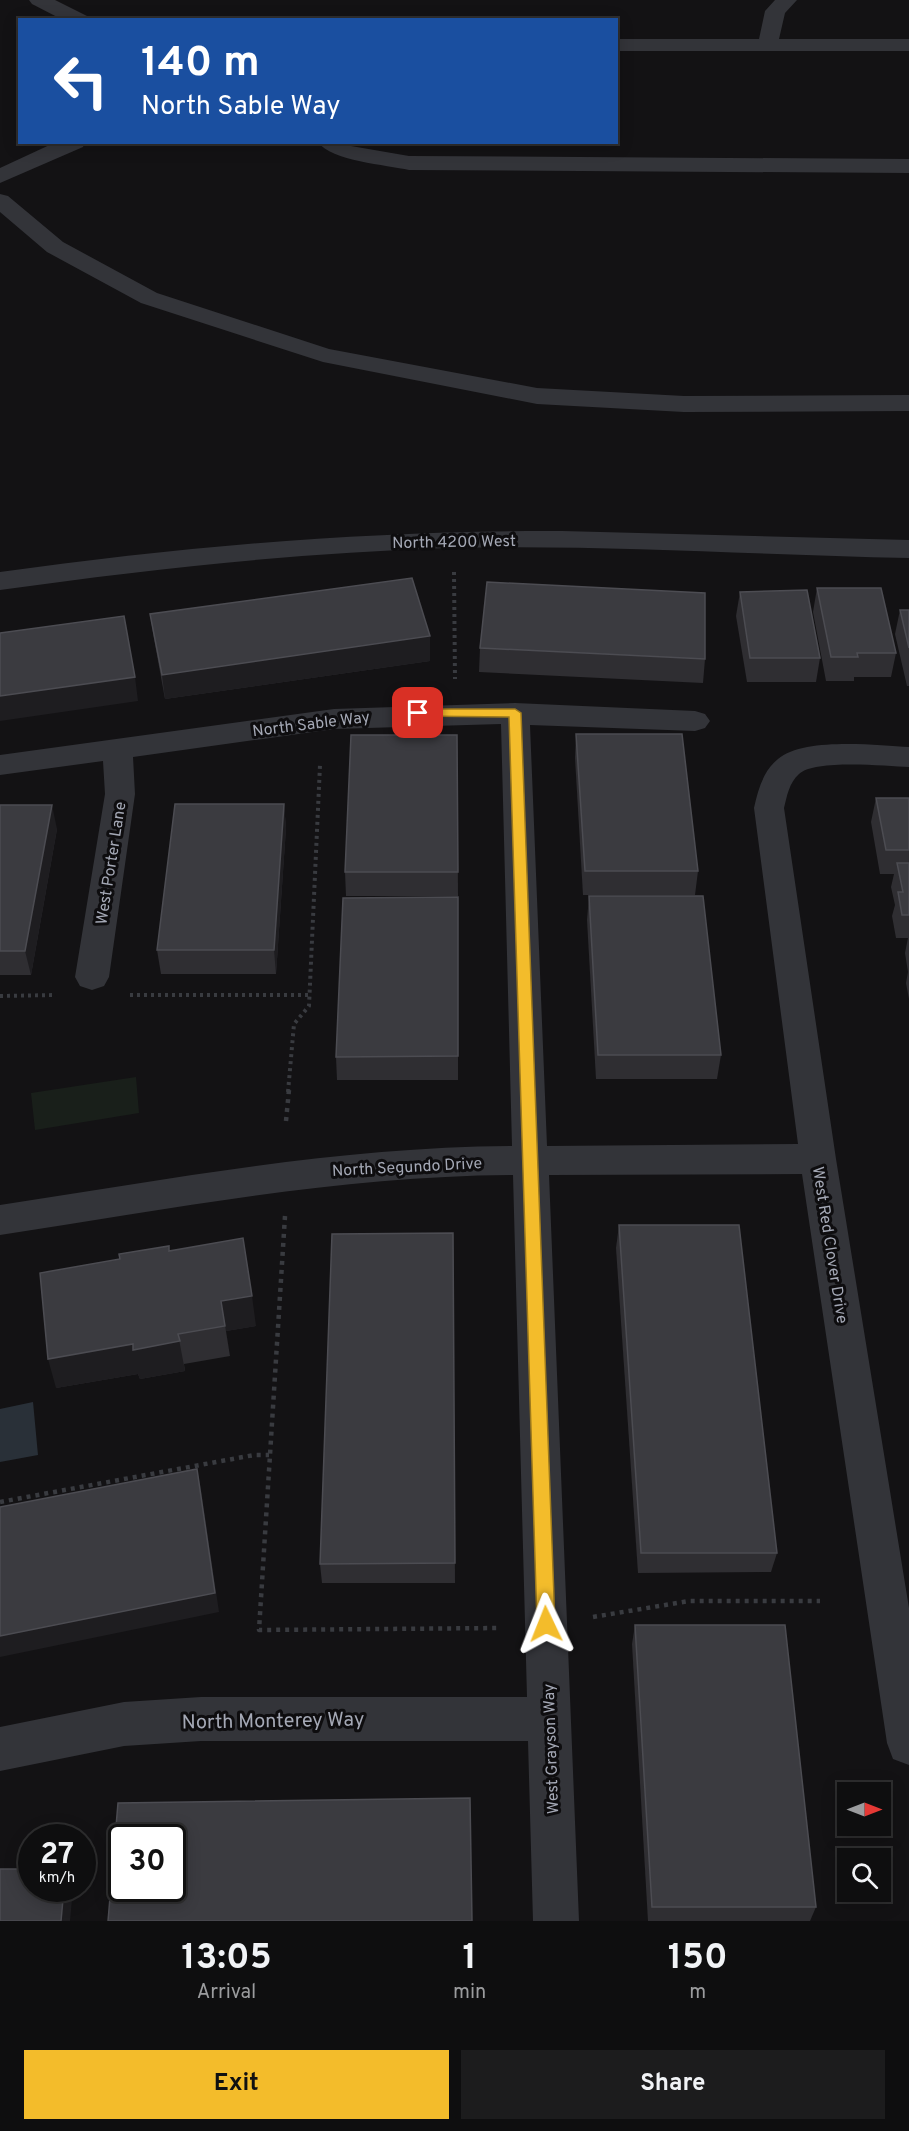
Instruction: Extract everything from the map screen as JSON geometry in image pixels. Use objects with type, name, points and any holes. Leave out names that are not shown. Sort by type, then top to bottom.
[{"type":"street","points":[[39,0],[76,18]]},
{"type":"street","points":[[768,45],[775,11],[787,0]]},
{"type":"street","points":[[618,45],[909,45]]},
{"type":"street","points":[[0,176],[71,144]]},
{"type":"street","points":[[332,144],[345,151],[409,163],[909,166]]},
{"type":"street","points":[[0,201],[55,247],[149,298],[323,355],[440,380],[537,396],[684,404],[909,403]]},
{"type":"street","name":"North 4200 West","points":[[0,580],[162,559],[251,551],[448,540],[909,549]]},
{"type":"street","name":"North Sable Way","points":[[0,765],[334,719],[435,713],[515,713],[695,721]]},
{"type":"street","name":"West Grayson Way","points":[[515,713],[556,1921]]},
{"type":"street","name":"West Porter Lane","points":[[92,977],[120,794],[117,749]]},
{"type":"street","name":"West Red Clover Drive","points":[[909,757],[837,753],[815,754],[801,759],[786,767],[776,779],[769,808],[818,1159],[909,1743]]},
{"type":"street","name":"North Segundo Drive","points":[[0,1220],[350,1168],[460,1161],[818,1159]]},
{"type":"street","name":"North Monterey Way","points":[[0,1749],[124,1724],[201,1719],[549,1719]]},
{"type":"path","points":[[454,572],[455,684]]},
{"type":"path","points":[[286,1121],[294,1024],[309,1006],[320,765]]},
{"type":"path","points":[[0,996],[59,995]]},
{"type":"path","points":[[119,995],[309,995]]},
{"type":"path","points":[[284,1213],[259,1630],[514,1628]]},
{"type":"path","points":[[0,1502],[254,1455],[269,1455]]},
{"type":"path","points":[[583,1618],[689,1601],[820,1601]]},
{"type":"shaded area","points":[[136,1077],[139,1113],[35,1130],[31,1093]]},
{"type":"shaded area","points":[[33,1402],[38,1455],[0,1462],[0,1409]]},
{"type":"building","points":[[412,578],[430,636],[162,675],[150,614]]},
{"type":"building","points":[[487,582],[705,593],[705,659],[480,648]]},
{"type":"building","points":[[817,588],[881,588],[896,653],[857,653],[858,657],[831,657]]},
{"type":"building","points":[[807,590],[820,658],[750,658],[740,592]]},
{"type":"building","points":[[900,610],[909,610],[909,648]]},
{"type":"building","points":[[124,616],[135,677],[0,696],[0,633]]},
{"type":"building","points":[[576,734],[682,734],[698,871],[585,871]]},
{"type":"building","points":[[351,735],[457,735],[458,872],[345,872]]},
{"type":"building","points":[[876,798],[909,798],[909,850],[886,850]]},
{"type":"building","points":[[175,804],[284,804],[274,950],[157,950]]},
{"type":"building","points":[[0,805],[52,805],[25,951],[0,951]]},
{"type":"building","points":[[897,863],[909,863],[909,915],[902,915],[898,892],[903,892]]},
{"type":"building","points":[[589,896],[703,896],[721,1055],[598,1055]]},
{"type":"building","points":[[458,897],[458,1056],[336,1057],[343,898]]},
{"type":"building","points":[[619,1225],[739,1225],[777,1553],[641,1553]]},
{"type":"building","points":[[453,1233],[455,1563],[320,1564],[332,1234]]},
{"type":"building","points":[[243,1238],[252,1296],[221,1301],[225,1326],[178,1334],[180,1341],[133,1350],[133,1344],[48,1359],[40,1273],[120,1259],[119,1254],[169,1246],[169,1251]]},
{"type":"building","points":[[197,1469],[215,1593],[0,1636],[0,1507]]},
{"type":"building","points":[[635,1625],[785,1625],[816,1907],[652,1907]]},
{"type":"building","points":[[470,1798],[472,1921],[108,1921],[110,1902],[186,1902],[186,1824],[116,1824],[118,1803]]},
{"type":"building","points":[[0,1869],[18,1869],[18,1902],[63,1902],[61,1921],[0,1921]]},
{"type":"route","points":[[418,713],[515,713],[546,1624]]}]
